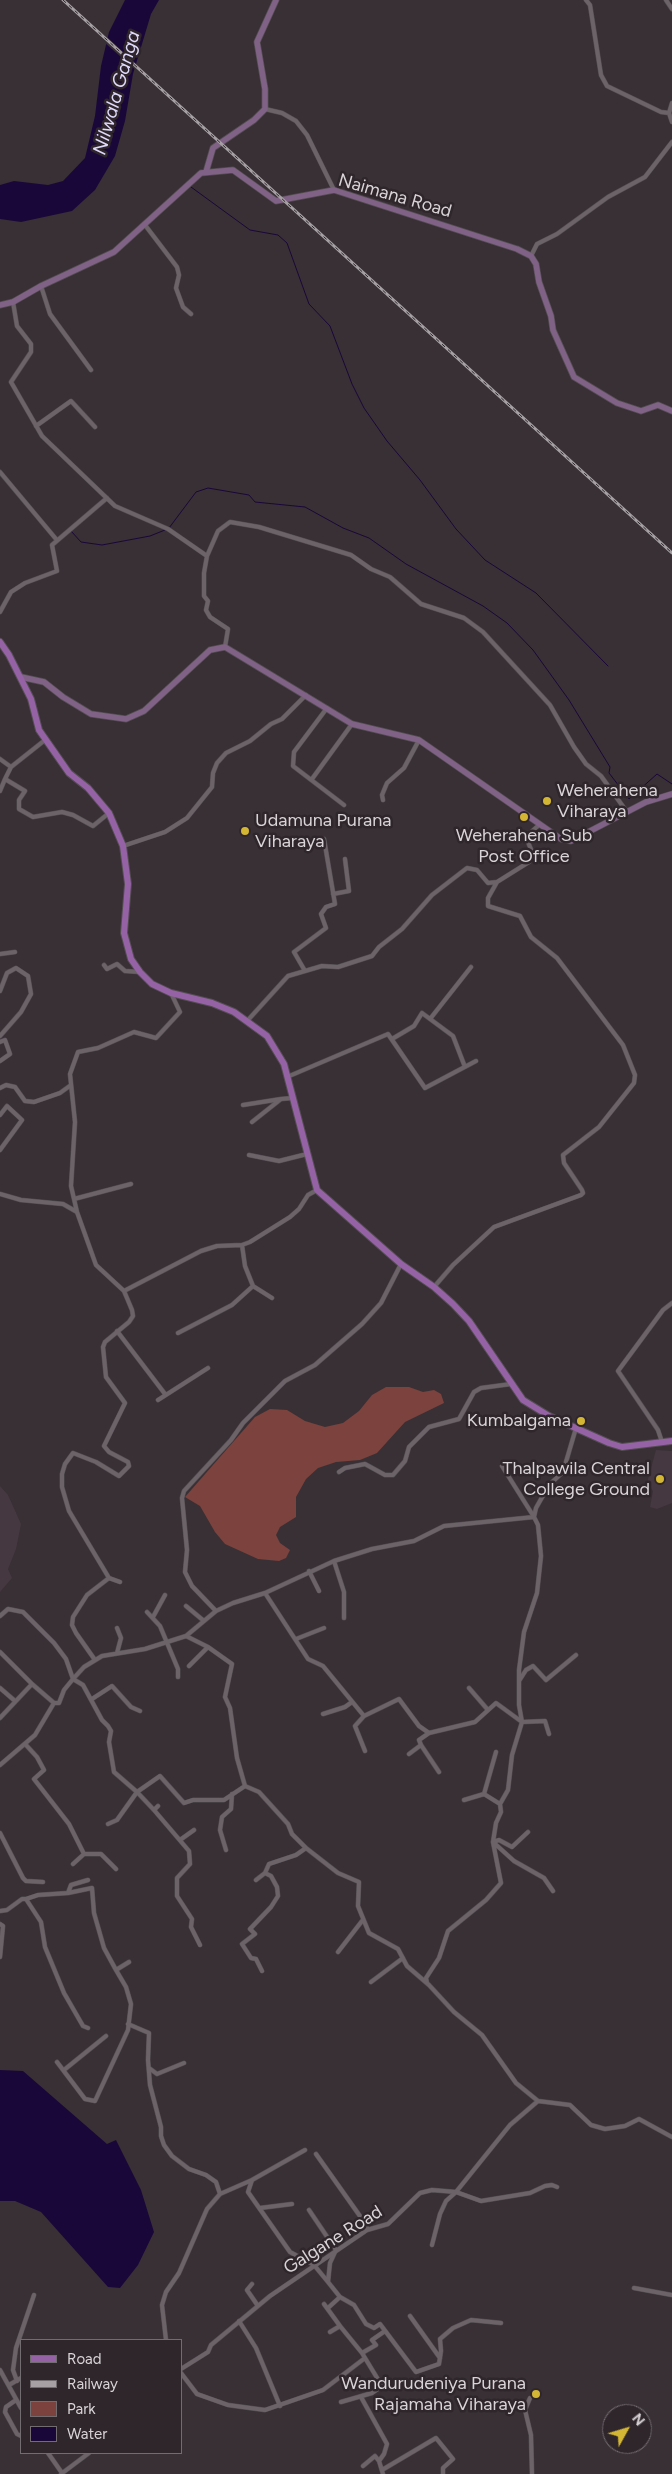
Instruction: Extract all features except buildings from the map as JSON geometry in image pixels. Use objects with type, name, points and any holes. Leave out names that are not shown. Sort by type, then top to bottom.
[{"type":"main road","points":[[0,305],[13,302],[41,286],[114,252],[201,172],[206,172],[213,148],[254,120],[265,109],[264,88],[256,42],[276,0]]},
{"type":"main road","name":"Naimana Road","points":[[206,172],[233,170],[276,201],[334,190],[531,256]]},
{"type":"main road","points":[[531,256],[536,264],[539,282],[551,316],[553,330],[574,377],[617,403],[641,412],[658,405],[672,411]]},
{"type":"main road","points":[[0,642],[21,677],[31,699],[39,730],[45,740],[69,773],[88,788],[109,813],[123,846],[128,884],[124,933],[131,959],[152,984],[171,993],[212,1003],[248,1020],[267,1036],[277,1049],[284,1064],[317,1190],[401,1264],[434,1287],[469,1321],[523,1400],[549,1416],[622,1447],[672,1441]]},
{"type":"main road","points":[[21,677],[44,682],[63,697],[91,714],[126,719],[144,711],[210,650],[226,647],[352,724],[418,740],[561,839],[571,841],[646,802],[672,794]]},
{"type":"street","points":[[586,0],[590,5],[601,75],[607,86],[661,112],[669,113]]},
{"type":"street","points":[[666,0],[672,9]]},
{"type":"street","points":[[672,103],[669,113],[672,122]]},
{"type":"street","points":[[265,109],[282,113],[296,121],[307,135],[334,190]]},
{"type":"street","points":[[531,256],[537,244],[556,234],[608,197],[645,177],[651,171],[658,157],[670,149],[672,142]]},
{"type":"street","points":[[145,225],[177,267],[179,275],[176,288],[183,307],[191,314]]},
{"type":"street","points":[[41,286],[50,314],[91,370]]},
{"type":"street","points":[[13,302],[17,326],[31,344],[31,352],[11,382],[36,426],[57,453],[115,506],[168,529],[207,556]]},
{"type":"street","points":[[36,426],[71,401],[95,427]]},
{"type":"street","points":[[0,472],[56,539]]},
{"type":"street","points":[[0,612],[11,592],[24,583],[57,570],[52,544],[107,498]]},
{"type":"street","points":[[226,647],[228,629],[210,618],[206,610],[208,601],[204,596],[204,573],[207,556],[218,531],[230,522],[259,527],[351,555],[371,569],[390,577],[421,604],[464,618],[482,632],[550,705],[582,759],[601,776],[627,812]]},
{"type":"street","points":[[123,846],[165,832],[187,818],[212,787],[213,773],[217,763],[226,753],[250,741],[271,724],[282,719],[306,695]]},
{"type":"street","points":[[327,708],[294,752],[293,766],[344,805]]},
{"type":"street","points":[[312,779],[352,724]]},
{"type":"street","points":[[0,791],[11,767],[45,740]]},
{"type":"street","points":[[383,800],[382,795],[387,784],[404,768],[418,740]]},
{"type":"street","points":[[0,760],[11,767]]},
{"type":"street","points":[[5,779],[25,790],[19,800],[19,809],[33,817],[62,812],[73,814],[94,826],[109,813]]},
{"type":"street","points":[[434,1287],[453,1265],[494,1227],[582,1195],[582,1190],[564,1164],[563,1155],[599,1127],[634,1083],[635,1075],[623,1045],[557,958],[531,937],[520,916],[488,906],[488,898],[498,882],[529,862],[532,852],[528,842],[529,834],[540,824]]},
{"type":"street","points":[[305,971],[294,952],[326,928],[321,914],[326,907],[335,904],[324,839]]},
{"type":"street","points":[[333,894],[350,891],[345,859]]},
{"type":"street","points":[[248,1020],[288,976],[322,966],[338,967],[372,956],[379,947],[402,929],[432,895],[467,868],[477,870],[488,882],[498,882]]},
{"type":"street","points":[[0,954],[15,952]]},
{"type":"street","points":[[104,965],[106,969],[117,964],[125,971],[140,972]]},
{"type":"street","points":[[430,1019],[471,967]]},
{"type":"street","points":[[0,991],[7,973],[16,968],[28,976],[31,994],[20,1012],[0,1036]]},
{"type":"street","points":[[120,1582],[109,1578],[69,1511],[62,1487],[62,1474],[73,1453],[96,1462],[119,1476],[128,1466],[128,1462],[109,1452],[104,1446],[125,1403],[106,1377],[104,1370],[105,1342],[129,1322],[133,1316],[124,1291],[96,1265],[77,1212],[71,1186],[75,1122],[70,1074],[78,1052],[98,1048],[134,1032],[156,1038],[180,1012],[171,993]]},
{"type":"street","points":[[392,1039],[414,1026],[422,1013],[453,1036],[465,1067]]},
{"type":"street","points":[[287,1077],[388,1034],[425,1088],[476,1061]]},
{"type":"street","points":[[0,1042],[6,1040],[10,1054],[0,1061]]},
{"type":"street","points":[[0,1088],[6,1085],[15,1087],[25,1101],[34,1102],[60,1093],[71,1085]]},
{"type":"street","points":[[243,1105],[292,1098]]},
{"type":"street","points":[[252,1122],[281,1099]]},
{"type":"street","points":[[0,1114],[7,1106],[22,1120],[0,1150]]},
{"type":"street","points":[[249,1155],[268,1161],[280,1161],[307,1154]]},
{"type":"street","points":[[74,1199],[131,1184]]},
{"type":"street","points":[[124,1291],[201,1250],[217,1246],[242,1245],[290,1216],[299,1209],[308,1195],[317,1190]]},
{"type":"street","points":[[0,1194],[21,1200],[63,1204],[77,1212]]},
{"type":"street","points":[[242,1245],[246,1266],[253,1286],[272,1298]]},
{"type":"street","points":[[216,1611],[192,1586],[185,1572],[187,1550],[182,1498],[184,1491],[231,1440],[243,1423],[285,1381],[315,1365],[362,1324],[381,1303],[401,1264]]},
{"type":"street","points":[[178,1334],[232,1305],[253,1286]]},
{"type":"street","points":[[662,1442],[658,1430],[618,1371],[663,1310],[672,1303]]},
{"type":"street","points":[[117,1331],[165,1394]]},
{"type":"street","points":[[158,1400],[208,1368]]},
{"type":"street","points":[[340,1472],[345,1468],[365,1464],[385,1475],[393,1475],[405,1460],[409,1447],[429,1427],[459,1419],[474,1392],[482,1388],[511,1384]]},
{"type":"street","points":[[534,1517],[549,1485],[563,1472],[576,1428]]},
{"type":"street","points":[[429,1984],[426,1978],[439,1958],[448,1932],[486,1900],[501,1883],[493,1842],[496,1823],[501,1812],[500,1804],[508,1790],[512,1755],[522,1722],[519,1705],[519,1681],[524,1632],[537,1593],[541,1556],[538,1525],[502,1466]]},
{"type":"street","points":[[0,1765],[26,1745],[35,1735],[54,1703],[59,1703],[64,1690],[94,1660],[117,1653],[168,1643],[186,1636],[216,1611],[233,1603],[265,1593],[334,1561],[372,1549],[414,1541],[444,1526],[534,1517]]},
{"type":"street","points":[[334,1561],[344,1592],[344,1618]]},
{"type":"street","points":[[309,1571],[319,1591]]},
{"type":"street","points":[[94,1660],[72,1625],[73,1617],[87,1595],[109,1578]]},
{"type":"street","points":[[265,1593],[308,1659],[323,1666],[364,1716]]},
{"type":"street","points":[[153,1618],[165,1595]]},
{"type":"street","points":[[186,1606],[204,1621]]},
{"type":"street","points":[[0,1616],[8,1610],[23,1612],[54,1643],[66,1659],[73,1679],[83,1685],[110,1731],[109,1742],[114,1772],[137,1792],[189,1851],[190,1864],[176,1878],[177,1896],[192,1919],[191,1927],[200,1945]]},
{"type":"street","points":[[146,1612],[160,1626],[178,1669],[178,1677]]},
{"type":"street","points":[[117,1628],[121,1638],[117,1653]]},
{"type":"street","points":[[296,1639],[324,1628]]},
{"type":"street","points":[[186,1636],[208,1647],[232,1664],[225,1697],[230,1708],[237,1758],[245,1786]]},
{"type":"street","points":[[189,1666],[208,1647]]},
{"type":"street","points":[[0,1652],[54,1703]]},
{"type":"street","points":[[519,1681],[526,1670],[533,1666],[546,1680],[576,1656]]},
{"type":"street","points":[[0,1718],[32,1684]]},
{"type":"street","points":[[92,1699],[112,1686],[131,1707],[140,1711]]},
{"type":"street","points":[[0,1688],[15,1701]]},
{"type":"street","points":[[469,1688],[488,1710]]},
{"type":"street","points":[[365,1751],[355,1726],[364,1716],[399,1700],[419,1726],[429,1733]]},
{"type":"street","points":[[323,1714],[352,1702]]},
{"type":"street","points":[[439,1772],[419,1740],[429,1733],[475,1722],[496,1703],[522,1722],[545,1721],[549,1734]]},
{"type":"street","points":[[409,1754],[421,1744]]},
{"type":"street","points":[[26,1745],[37,1757],[44,1770],[34,1779],[69,1824],[84,1854]]},
{"type":"street","points":[[484,1794],[496,1752]]},
{"type":"street","points":[[108,1824],[117,1820],[137,1792],[160,1776],[184,1803],[193,1800],[224,1800],[245,1786]]},
{"type":"street","points":[[245,1786],[259,1792],[288,1824],[292,1834],[306,1848],[338,1873],[358,1882],[358,1906],[362,1922],[369,1933],[398,1950],[407,1966],[429,1984],[454,2012],[482,2035],[516,2083],[538,2101],[570,2105],[591,2125],[605,2129],[625,2126],[639,2119],[672,2138]]},
{"type":"street","points":[[226,1850],[220,1830],[222,1816],[231,1809],[232,1794]]},
{"type":"street","points":[[464,1800],[484,1794],[500,1804]]},
{"type":"street","points":[[154,1810],[158,1806]]},
{"type":"street","points":[[180,1840],[194,1830]]},
{"type":"street","points":[[493,1842],[498,1840],[512,1847],[528,1832]]},
{"type":"street","points":[[0,1833],[23,1878],[26,1881],[43,1882]]},
{"type":"street","points":[[493,1842],[514,1861],[544,1878],[553,1891]]},
{"type":"street","points":[[256,1880],[265,1873],[269,1864],[296,1855],[306,1848]]},
{"type":"street","points":[[73,1864],[84,1854],[101,1854],[116,1869]]},
{"type":"street","points":[[262,1971],[256,1959],[251,1958],[242,1944],[255,1934],[250,1929],[271,1907],[278,1896],[277,1887],[271,1876],[265,1873]]},
{"type":"street","points":[[68,1893],[71,1885],[88,1880]]},
{"type":"street","points":[[0,1911],[7,1910],[22,1899],[38,1894],[68,1893],[92,1888],[97,1929],[104,1948],[126,1987],[131,2004],[128,2024],[95,2101],[85,2099],[57,2062]]},
{"type":"street","points":[[26,1899],[41,1922],[45,1947],[64,1993],[83,2026],[88,2028]]},
{"type":"street","points":[[338,1952],[362,1922]]},
{"type":"street","points":[[0,1924],[2,1926],[0,1957]]},
{"type":"street","points":[[370,1982],[402,1958]]},
{"type":"street","points":[[116,1970],[130,1962]]},
{"type":"street","points":[[128,2024],[149,2033],[148,2068],[150,2085],[162,2127],[161,2136],[164,2145],[172,2156],[189,2169],[206,2175],[216,2182],[220,2194]]},
{"type":"street","points":[[64,2070],[106,2036]]},
{"type":"street","points":[[148,2068],[157,2074],[184,2063]]},
{"type":"street","points":[[432,2245],[440,2214],[446,2201],[456,2192],[510,2125],[538,2101]]},
{"type":"street","points":[[166,2339],[162,2305],[166,2292],[179,2274],[207,2209],[220,2194],[252,2180],[305,2150]]},
{"type":"street","points":[[316,2154],[367,2226],[367,2230]]},
{"type":"street","points":[[252,2180],[248,2192],[290,2252],[314,2265],[340,2297],[354,2305],[366,2324],[374,2328],[380,2324],[416,2372],[439,2364],[440,2339],[454,2328],[470,2320],[502,2323]]},
{"type":"street","name":"Galgane Road","points":[[182,2368],[208,2352],[210,2345],[239,2321],[314,2265],[367,2230],[388,2224],[420,2193],[432,2190],[456,2192],[481,2200],[530,2193],[546,2186],[552,2185],[557,2187]]},
{"type":"street","points":[[260,2208],[292,2204]]},
{"type":"street","points":[[309,2210],[336,2250],[330,2263],[328,2282]]},
{"type":"street","points":[[252,2284],[247,2290],[258,2306]]},
{"type":"street","points":[[634,2288],[672,2295]]},
{"type":"street","points":[[9,2385],[19,2379],[13,2370],[14,2354],[34,2294]]},
{"type":"street","points":[[328,2308],[340,2297]]},
{"type":"street","points":[[324,2304],[362,2353],[382,2386],[372,2393],[341,2402]]},
{"type":"street","points":[[163,2316],[166,2339]]},
{"type":"street","points":[[410,2316],[440,2358]]},
{"type":"street","points":[[239,2321],[256,2348],[280,2406]]},
{"type":"street","points":[[330,2332],[340,2326]]},
{"type":"street","points":[[362,2353],[376,2345],[372,2340],[385,2331]]},
{"type":"street","points":[[182,2375],[197,2394],[228,2406],[265,2410],[324,2390],[365,2358]]},
{"type":"street","points":[[0,2370],[20,2406]]},
{"type":"street","points":[[182,2385],[186,2382]]},
{"type":"street","points":[[361,2397],[387,2444],[384,2454],[379,2461]]},
{"type":"street","points":[[530,2398],[525,2410],[531,2435],[532,2474]]},
{"type":"street","points":[[16,2400],[6,2407],[4,2412],[17,2434],[20,2436]]},
{"type":"street","points":[[363,2466],[375,2456],[379,2461],[382,2472],[436,2438],[453,2459],[443,2468],[443,2474]]},
{"type":"street","points":[[49,2454],[61,2474],[88,2454]]},
{"type":"shaded area","name":"Thalpawila Central College Ground","points":[[656,1450],[672,1451],[672,1503],[657,1509],[650,1507],[653,1491],[647,1483]]},
{"type":"shaded area","points":[[0,1486],[8,1495],[21,1524],[16,1549],[8,1569],[12,1578],[0,1592]]},
{"type":"green space","points":[[386,1387],[409,1387],[423,1392],[434,1390],[441,1394],[444,1403],[405,1422],[377,1453],[360,1460],[336,1462],[318,1468],[306,1479],[296,1497],[296,1517],[280,1527],[276,1535],[280,1543],[290,1550],[286,1558],[279,1561],[258,1559],[225,1544],[215,1532],[200,1506],[185,1497],[255,1417],[270,1409],[287,1410],[305,1421],[325,1427],[343,1423],[359,1411],[372,1395]]},
{"type":"water","name":"Nilwala Ganga","points":[[125,0],[159,0],[151,14],[133,74],[125,121],[115,156],[95,190],[72,211],[21,222],[0,219],[0,185],[14,181],[48,185],[63,181],[85,158],[95,116],[101,66],[109,32]]},
{"type":"water","points":[[0,2070],[23,2071],[107,2144],[116,2140],[141,2190],[154,2232],[138,2265],[120,2288],[108,2287],[41,2212],[15,2201],[0,2201]]},
{"type":"pier","points":[[106,36],[138,66],[137,71],[104,42]]},
{"type":"waterway","points":[[191,187],[250,230],[278,235],[287,243],[309,304],[330,326],[352,384],[364,408],[387,441],[420,480],[456,529],[485,560],[536,593],[608,666]]},
{"type":"waterway","points":[[169,528],[196,492],[208,488],[249,495],[255,502],[305,507],[343,528],[369,538],[406,564],[483,606],[507,623],[533,650],[569,700],[610,767],[609,773],[629,799],[657,774],[672,784]]},
{"type":"waterway","points":[[71,531],[81,542],[102,545],[150,536],[165,530]]},
{"type":"railway","points":[[63,0],[672,553]]},
{"type":"place","name":"Weherahena Viharaya","points":[[547,801]]},
{"type":"place","name":"Weherahena Sub Post Office","points":[[524,817]]},
{"type":"place","name":"Udamuna Purana Viharaya","points":[[245,831]]},
{"type":"place","name":"Kumbalgama","points":[[581,1421]]},
{"type":"place","name":"Thalpawila Central College Ground","points":[[660,1479]]},
{"type":"place","name":"Wandurudeniya Purana Rajamaha Viharaya","points":[[536,2394]]}]
